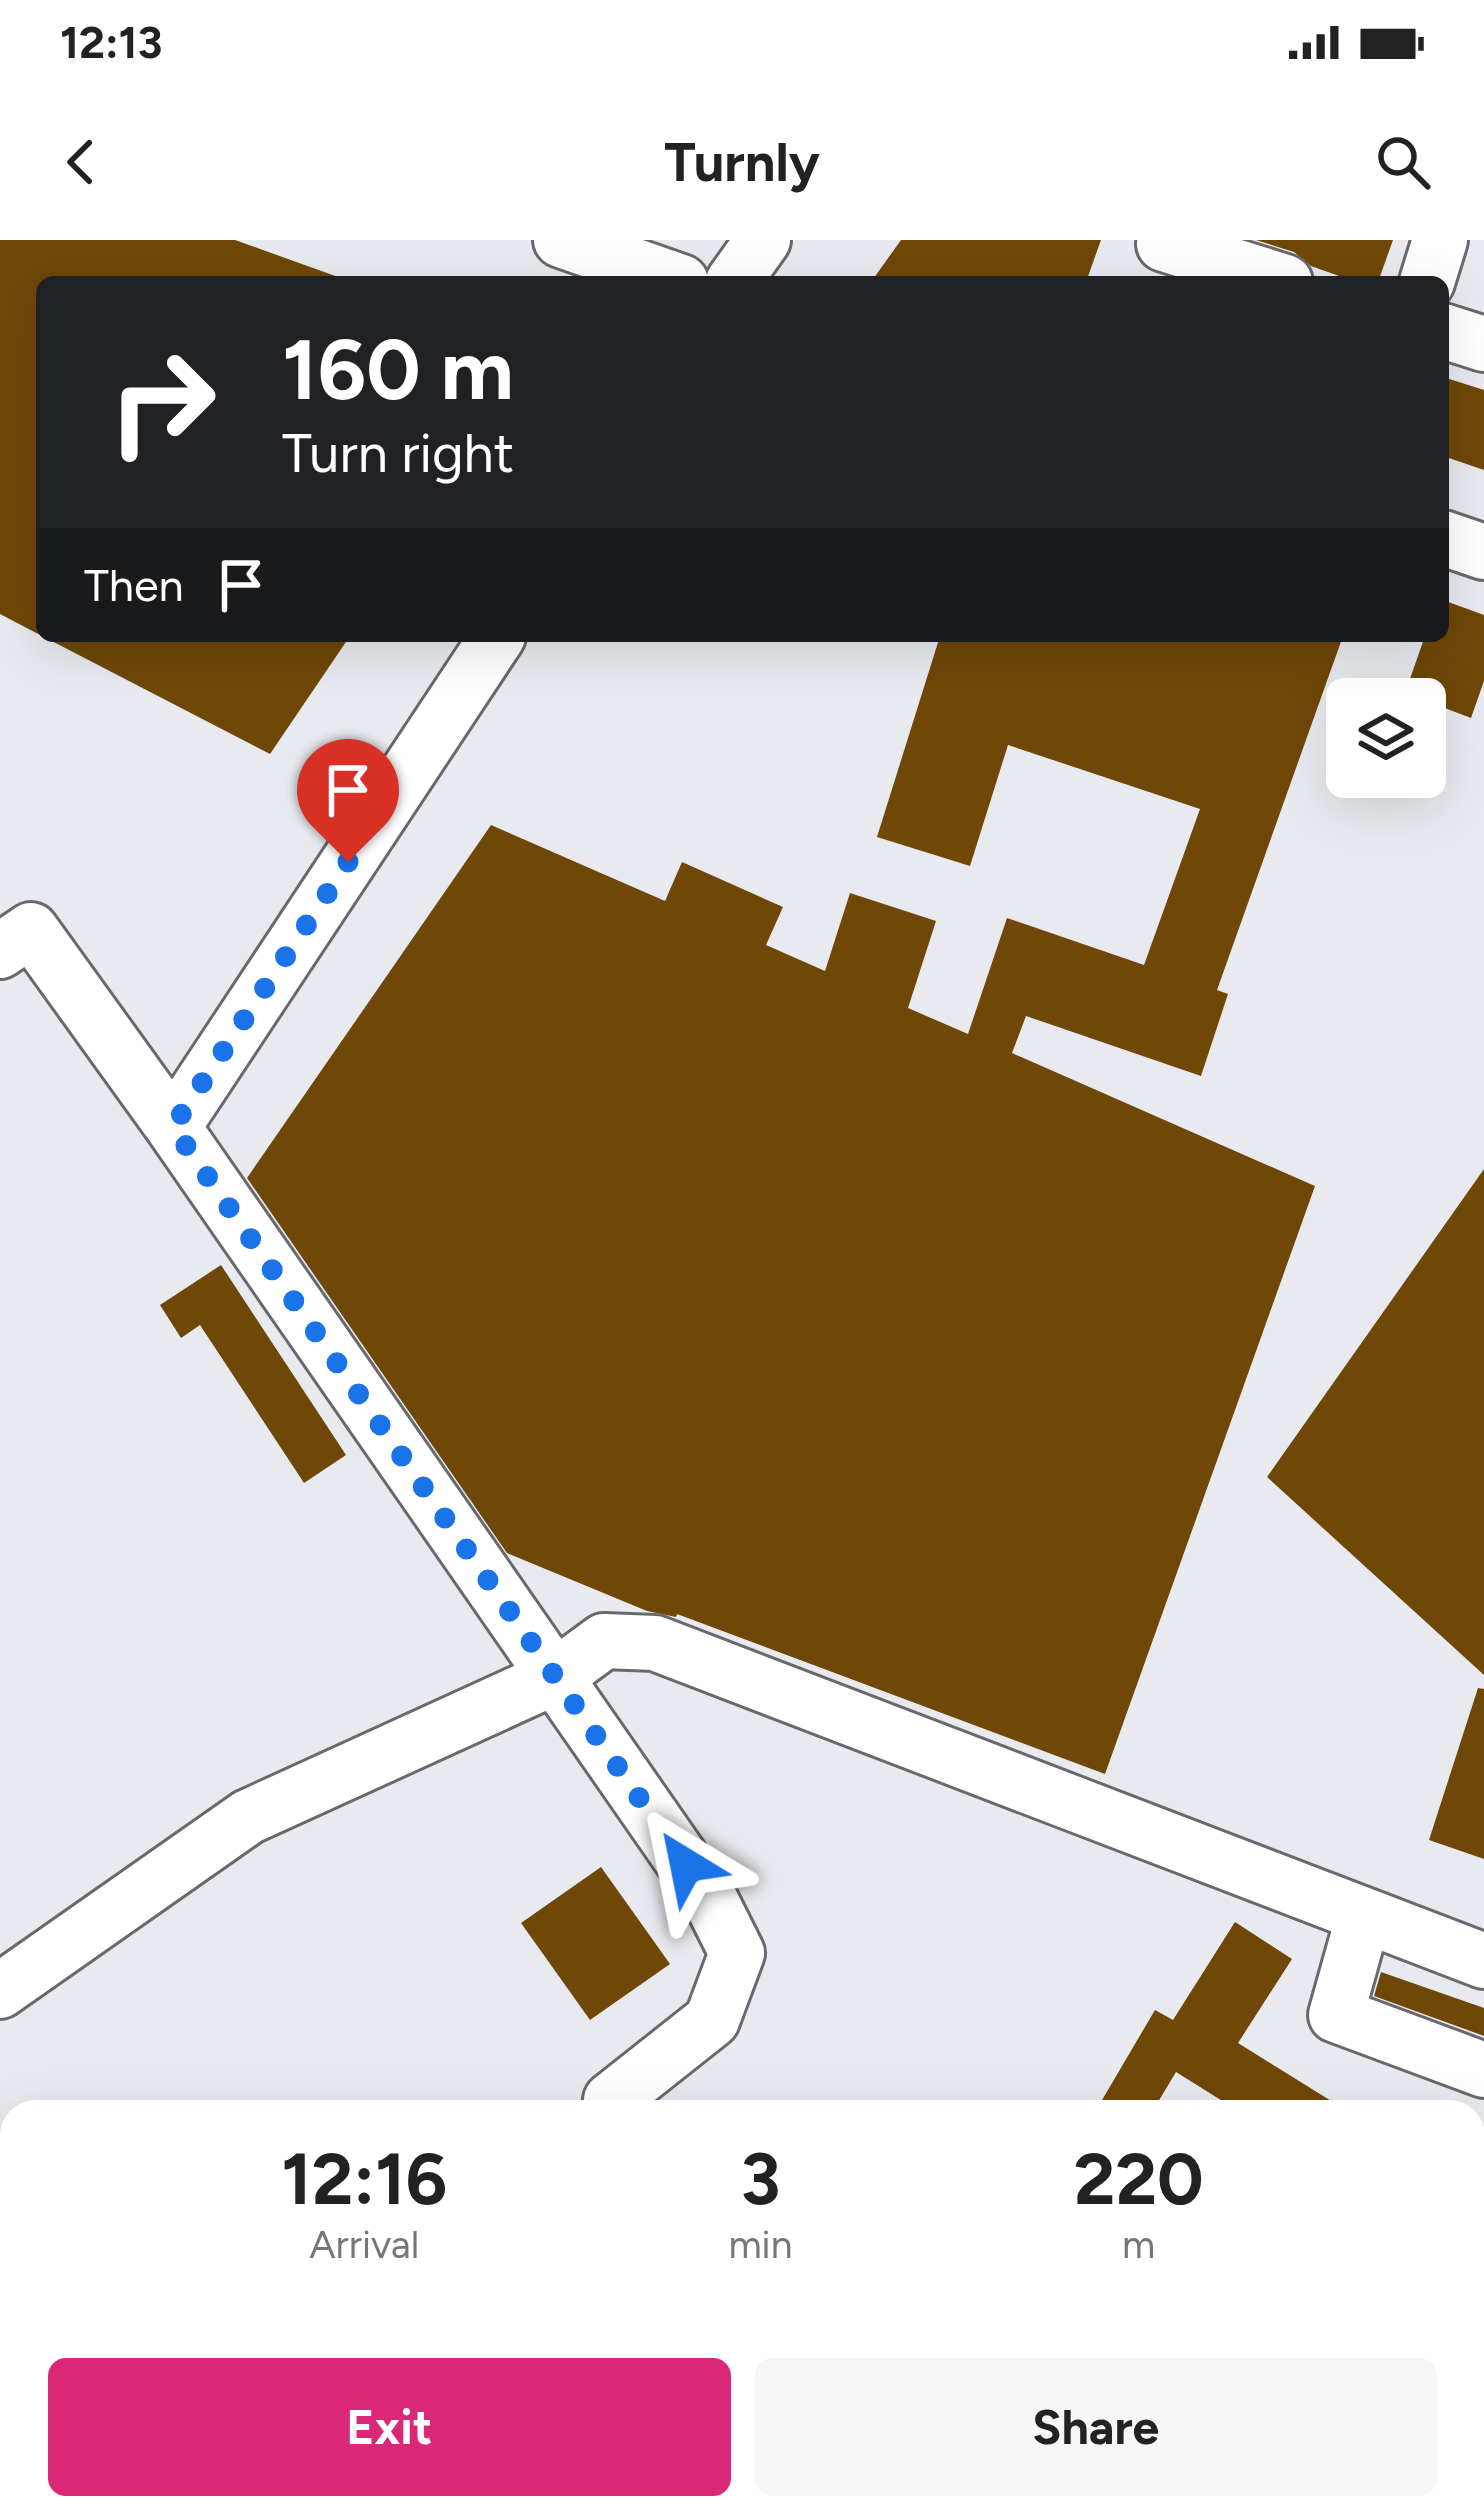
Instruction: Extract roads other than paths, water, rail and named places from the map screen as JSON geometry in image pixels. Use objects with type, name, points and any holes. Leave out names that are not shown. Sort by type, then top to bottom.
[{"type":"street","points":[[561,240],[664,276]]},
{"type":"street","points":[[737,276],[764,240]]},
{"type":"street","points":[[1429,276],[1440,240]]},
{"type":"street","points":[[1165,244],[1267,276]]},
{"type":"street","points":[[1449,333],[1484,344]]},
{"type":"street","points":[[1449,540],[1484,551]]},
{"type":"street","points":[[173,1127],[494,642]]},
{"type":"street","points":[[0,951],[31,930],[712,1903],[737,1953],[712,2020],[610,2100]]},
{"type":"street","points":[[0,1991],[248,1817],[555,1677],[604,1641],[655,1643],[1484,1961]]},
{"type":"street","points":[[1364,1915],[1336,2015],[1484,2070]]}]
